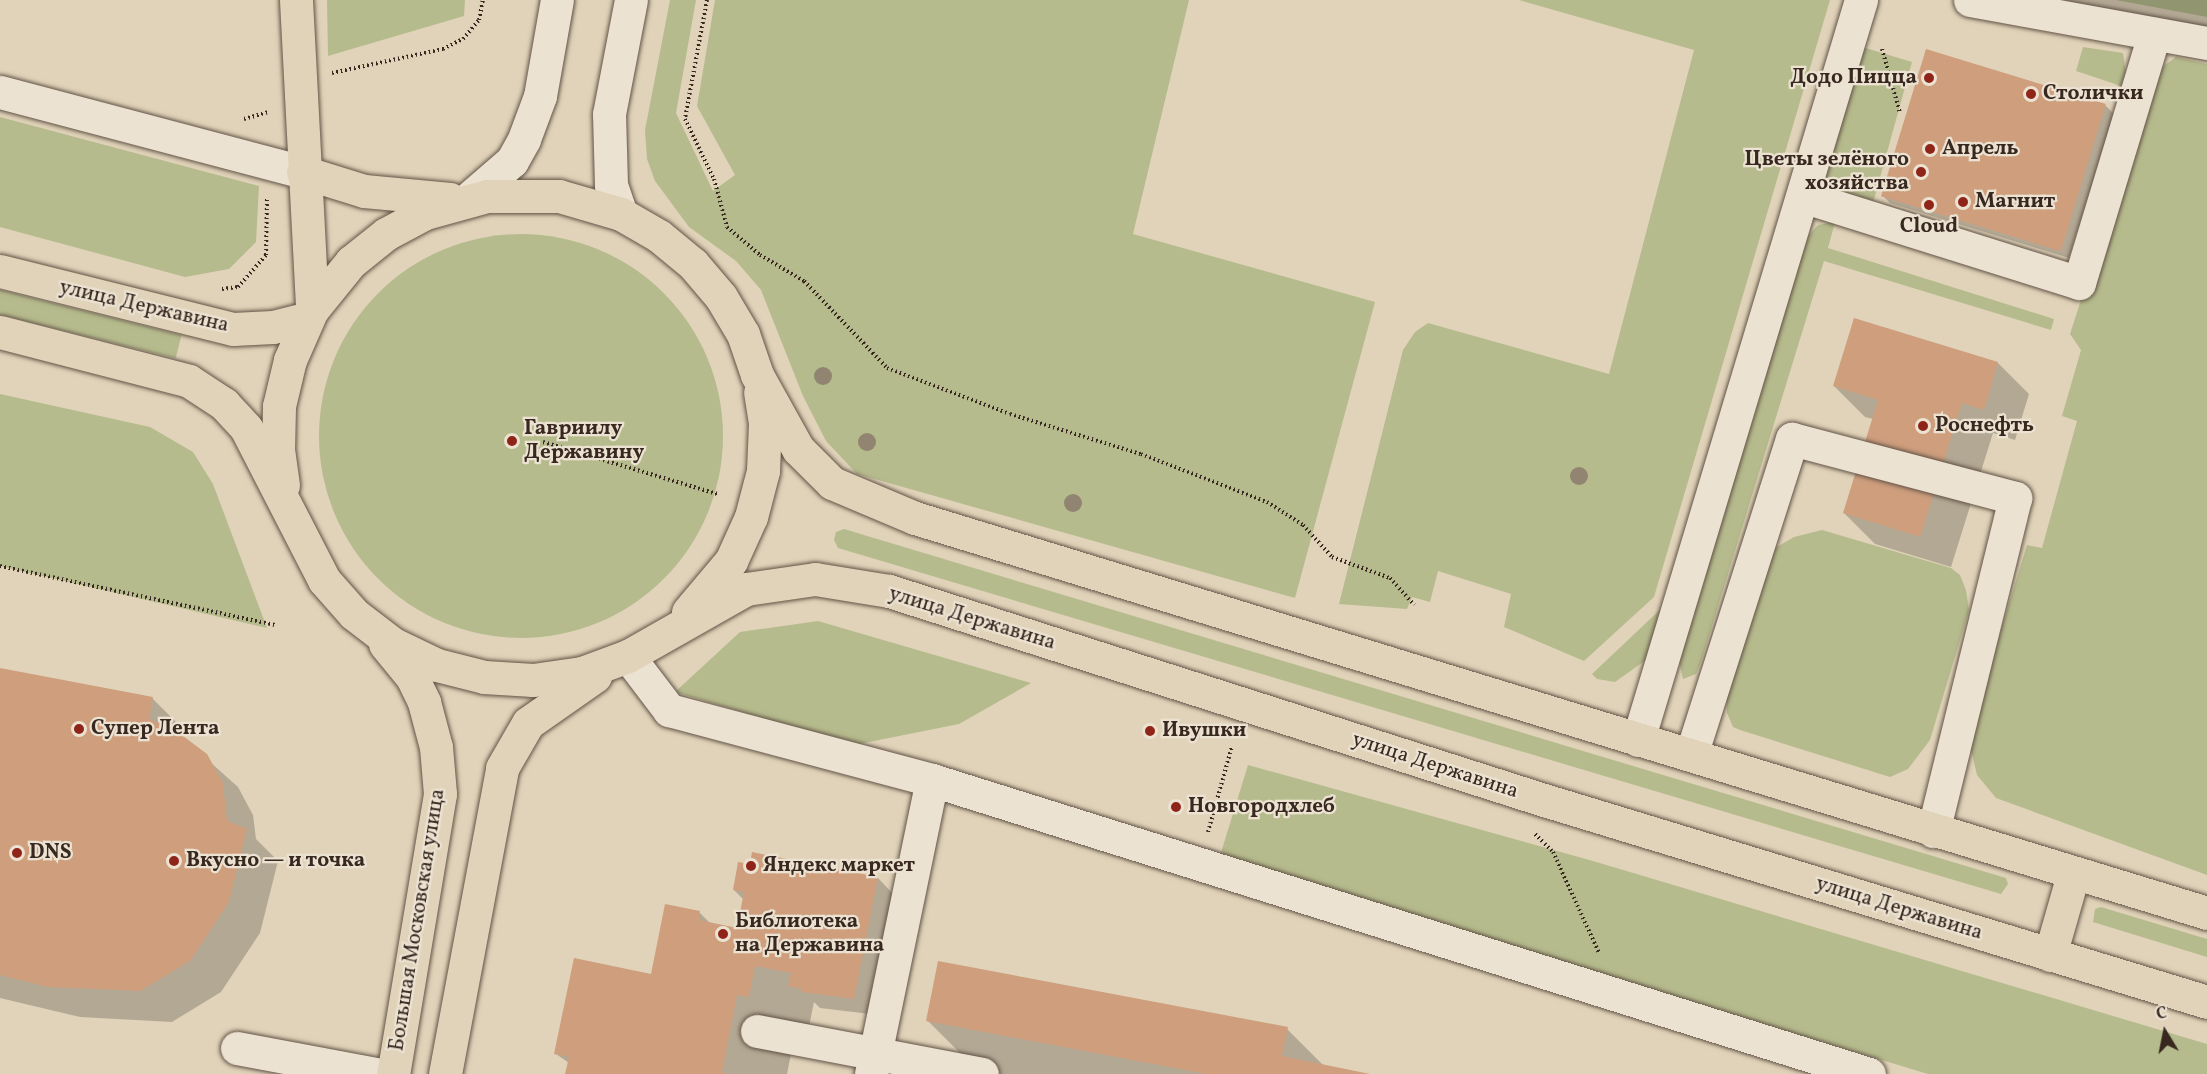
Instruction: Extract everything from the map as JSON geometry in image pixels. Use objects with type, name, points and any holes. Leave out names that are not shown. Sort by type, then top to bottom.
[{"type":"main road","points":[[296,0],[310,314]]},
{"type":"main road","points":[[303,172],[364,191],[468,199]]},
{"type":"main road","name":"улица Державина","points":[[301,541],[285,498],[278,451],[285,383],[310,314],[351,262],[386,234],[425,213],[468,199],[520,194],[559,196],[621,214],[659,236],[693,264],[721,297],[737,325],[757,375],[798,449],[831,483],[915,518],[1691,755],[2073,875],[2207,913]]},
{"type":"main road","name":"улица Державина","points":[[0,271],[233,329],[273,327],[310,314]]},
{"type":"main road","name":"улица Державина","points":[[0,332],[189,381],[224,404],[246,428],[301,541],[324,580],[354,614],[393,644],[419,657],[484,677],[533,680],[572,674],[628,656],[746,589],[814,579],[889,591],[1544,800],[2207,1002]]},
{"type":"main road","name":"улица Державина","points":[[667,632],[703,599],[731,561],[751,517],[763,471],[764,435],[757,375]]},
{"type":"main road","name":"Большая Московская улица","points":[[354,614],[397,656],[412,677],[432,725],[440,772],[438,818],[393,1074]]},
{"type":"main road","points":[[445,1074],[485,845],[510,751],[528,723],[551,704],[628,656]]},
{"type":"main road","points":[[2050,955],[2073,875]]},
{"type":"street","points":[[468,199],[512,160],[524,139],[540,96],[557,0]]},
{"type":"street","points":[[621,214],[611,185],[609,114],[631,0]]},
{"type":"street","points":[[1638,740],[1805,197],[1861,0]]},
{"type":"street","points":[[1970,0],[2207,43]]},
{"type":"street","points":[[1805,197],[2079,284],[2154,34]]},
{"type":"street","points":[[0,92],[303,172]]},
{"type":"street","points":[[1691,755],[1792,439],[2015,498],[1933,831]]},
{"type":"street","points":[[628,656],[669,710],[932,780],[1869,1074]]},
{"type":"street","points":[[873,1064],[932,780]]},
{"type":"street","points":[[757,1031],[873,1064],[982,1074]]},
{"type":"street","points":[[237,1048],[376,1074]]},
{"type":"path","points":[[240,120],[268,112],[298,77],[341,72],[443,49],[463,39],[474,27],[483,0]]},
{"type":"path","points":[[707,0],[685,119],[714,179],[727,227],[760,255],[804,281],[887,368],[1010,414],[1142,454],[1267,502],[1303,525],[1332,556],[1390,578],[1414,605]]},
{"type":"path","points":[[1881,42],[1900,113]]},
{"type":"path","points":[[217,290],[238,287],[266,255],[268,100]]},
{"type":"path","points":[[543,442],[717,494]]},
{"type":"path","points":[[0,567],[275,625]]},
{"type":"path","points":[[1198,864],[1232,746]]},
{"type":"path","points":[[1533,832],[1553,852],[1619,996]]},
{"type":"green space","points":[[327,0],[465,0],[464,16],[328,56]]},
{"type":"green space","points":[[670,0],[696,0],[676,113],[713,191],[735,175],[697,106],[715,0],[1189,0],[1133,234],[1375,302],[1295,598],[857,474],[826,441],[803,396],[761,290],[736,261],[689,227],[655,181],[647,159],[645,130]]},
{"type":"green space","points":[[1519,0],[1830,0],[1654,597],[1584,661],[1504,627],[1511,594],[1438,571],[1430,602],[1412,597],[1407,609],[1339,604],[1403,350],[1415,332],[1428,323],[1609,374],[1694,50]]},
{"type":"green space","points":[[2116,0],[2207,0],[2207,17]]},
{"type":"green space","points":[[1859,46],[1912,62],[1873,203],[1835,190],[1826,181],[1823,170]]},
{"type":"green space","points":[[2083,47],[2123,53],[2126,73],[2121,86],[2076,71]]},
{"type":"green space","points":[[2176,57],[2207,64],[2207,875],[1996,798],[1977,775],[1968,737],[2027,545],[2042,548],[2077,421],[2062,416],[2081,350],[2070,334],[2154,73]]},
{"type":"green space","points":[[0,117],[259,186],[256,242],[229,269],[185,277],[0,227]]},
{"type":"green space","points":[[1835,222],[1828,248],[2054,319],[2051,330],[1824,261],[1700,665],[1696,674],[1683,679],[1679,660],[1802,243],[1818,225]]},
{"type":"green space","points":[[521,234],[560,238],[598,249],[633,268],[664,293],[689,324],[708,359],[719,397],[723,436],[719,475],[708,513],[689,548],[664,579],[633,604],[598,623],[560,634],[521,638],[482,634],[444,623],[409,604],[378,579],[353,548],[334,513],[323,475],[319,436],[323,397],[334,359],[353,324],[378,293],[409,268],[444,249],[482,238]]},
{"type":"green space","points":[[0,290],[181,335],[176,359],[0,315]]},
{"type":"green space","points":[[0,394],[150,427],[193,452],[213,484],[267,628],[0,566]]},
{"type":"green space","points":[[844,529],[2006,878],[2008,884],[2001,894],[838,548],[834,540],[836,532]]},
{"type":"green space","points":[[1822,530],[1951,568],[1960,575],[1966,590],[1969,610],[1930,740],[1908,769],[1890,777],[1740,730],[1733,727],[1727,713],[1726,682],[1775,548],[1794,537]]},
{"type":"green space","points":[[1665,605],[1646,660],[1615,682],[1597,679],[1592,674]]},
{"type":"green space","points":[[818,621],[1031,683],[959,724],[854,745],[675,692],[740,632]]},
{"type":"green space","points":[[1248,765],[1593,861],[2207,1044],[2207,1074],[1928,1074],[1219,859]]},
{"type":"green space","points":[[2101,907],[2207,939],[2207,957],[2093,922],[2095,909]]},
{"type":"building","points":[[1926,49],[2106,104],[2061,251],[1881,196]]},
{"type":"building","points":[[1854,318],[1998,362],[1984,410],[1962,403],[1920,537],[1843,513],[1878,400],[1833,386]]},
{"type":"building","points":[[0,668],[153,697],[149,719],[175,730],[207,754],[223,783],[227,821],[247,829],[229,902],[190,961],[140,991],[48,987],[0,975]]},
{"type":"building","points":[[752,852],[878,877],[854,999],[802,992],[802,989],[788,986],[791,973],[755,966],[749,997],[737,995],[722,1072],[728,1074],[565,1074],[569,1057],[554,1054],[574,958],[651,974],[665,904],[700,911],[699,920],[737,928],[744,892],[733,890],[738,862],[750,864]]},
{"type":"building","points":[[938,961],[1288,1027],[1282,1056],[1370,1074],[1206,1074],[926,1021]]},
{"type":"place","name":"Додо Пицца","points":[[1929,78]]},
{"type":"place","name":"Столички","points":[[2031,94]]},
{"type":"place","name":"Апрель","points":[[1930,149]]},
{"type":"place","name":"Цветы зелёного хозяйства","points":[[1921,172]]},
{"type":"place","name":"Магнит","points":[[1963,202]]},
{"type":"place","name":"Cloud","points":[[1929,205]]},
{"type":"place","name":"Роснефть","points":[[1923,426]]},
{"type":"place","name":"Гавриилу Державину","points":[[512,441]]},
{"type":"place","name":"Супер Лента","points":[[79,729]]},
{"type":"place","name":"Ивушки","points":[[1150,731]]},
{"type":"place","name":"Новгородхлеб","points":[[1176,807]]},
{"type":"place","name":"DNS","points":[[17,853]]},
{"type":"place","name":"Вкусно — и точка","points":[[174,861]]},
{"type":"place","name":"Яндекс маркет","points":[[751,866]]},
{"type":"place","name":"Библиотека на Державина","points":[[723,934]]}]
